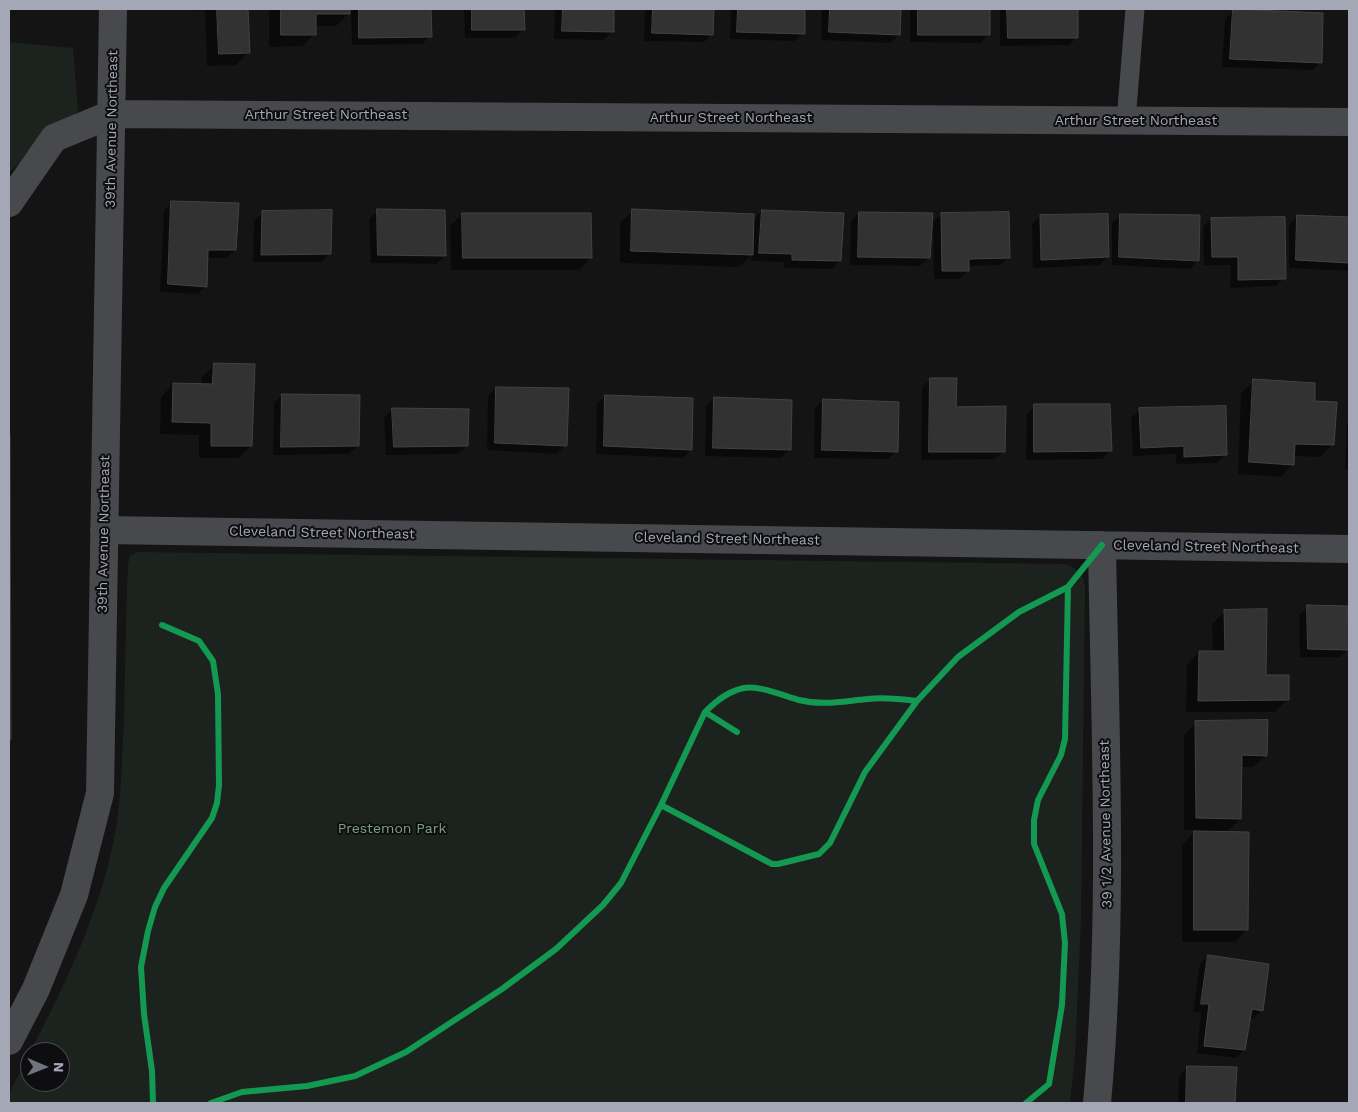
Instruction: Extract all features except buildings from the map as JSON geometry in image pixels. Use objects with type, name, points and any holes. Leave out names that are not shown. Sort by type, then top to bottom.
[{"type":"street","name":"39th Avenue Northeast","points":[[9,1041],[36,988],[74,894],[100,793],[114,9]]},
{"type":"street","name":"Arthur Street Northeast","points":[[112,114],[1349,122]]},
{"type":"street","points":[[9,203],[54,138],[112,114]]},
{"type":"street","name":"Cleveland Street Northeast","points":[[104,530],[1349,549]]},
{"type":"street","name":"39 1/2 Avenue Northeast","points":[[1097,1103],[1103,1042],[1108,937],[1102,545]]},
{"type":"lane","points":[[1126,121],[1135,9]]},
{"type":"green space","points":[[9,42],[73,48],[78,112],[9,172]]},
{"type":"green space","name":"Prestemon Park","points":[[137,552],[1064,564],[1072,567],[1083,578],[1085,587],[1081,919],[1075,1055],[1070,1103],[9,1103],[9,1094],[20,1073],[20,1092],[70,1092],[70,1042],[35,1042],[60,993],[90,923],[111,851],[118,814],[121,778],[128,564],[130,556]]},
{"type":"cycle path","points":[[1026,1103],[1049,1084],[1062,1005],[1065,943],[1062,914],[1034,844],[1034,820],[1038,800],[1061,755],[1065,739],[1068,587],[1102,545]]},
{"type":"cycle path","points":[[737,732],[705,712],[661,805],[772,864],[819,854],[830,843],[865,772],[917,701],[958,657],[1019,612],[1068,587]]},
{"type":"cycle path","points":[[153,1103],[152,1071],[144,1014],[141,967],[148,931],[155,907],[164,888],[212,818],[217,803],[219,785],[218,694],[213,661],[199,641],[162,625]]},
{"type":"cycle path","points":[[705,712],[728,694],[738,689],[750,687],[817,703],[880,698],[917,701]]},
{"type":"cycle path","points":[[211,1103],[242,1092],[307,1086],[355,1076],[406,1052],[502,989],[556,949],[603,905],[621,883],[661,805]]}]
